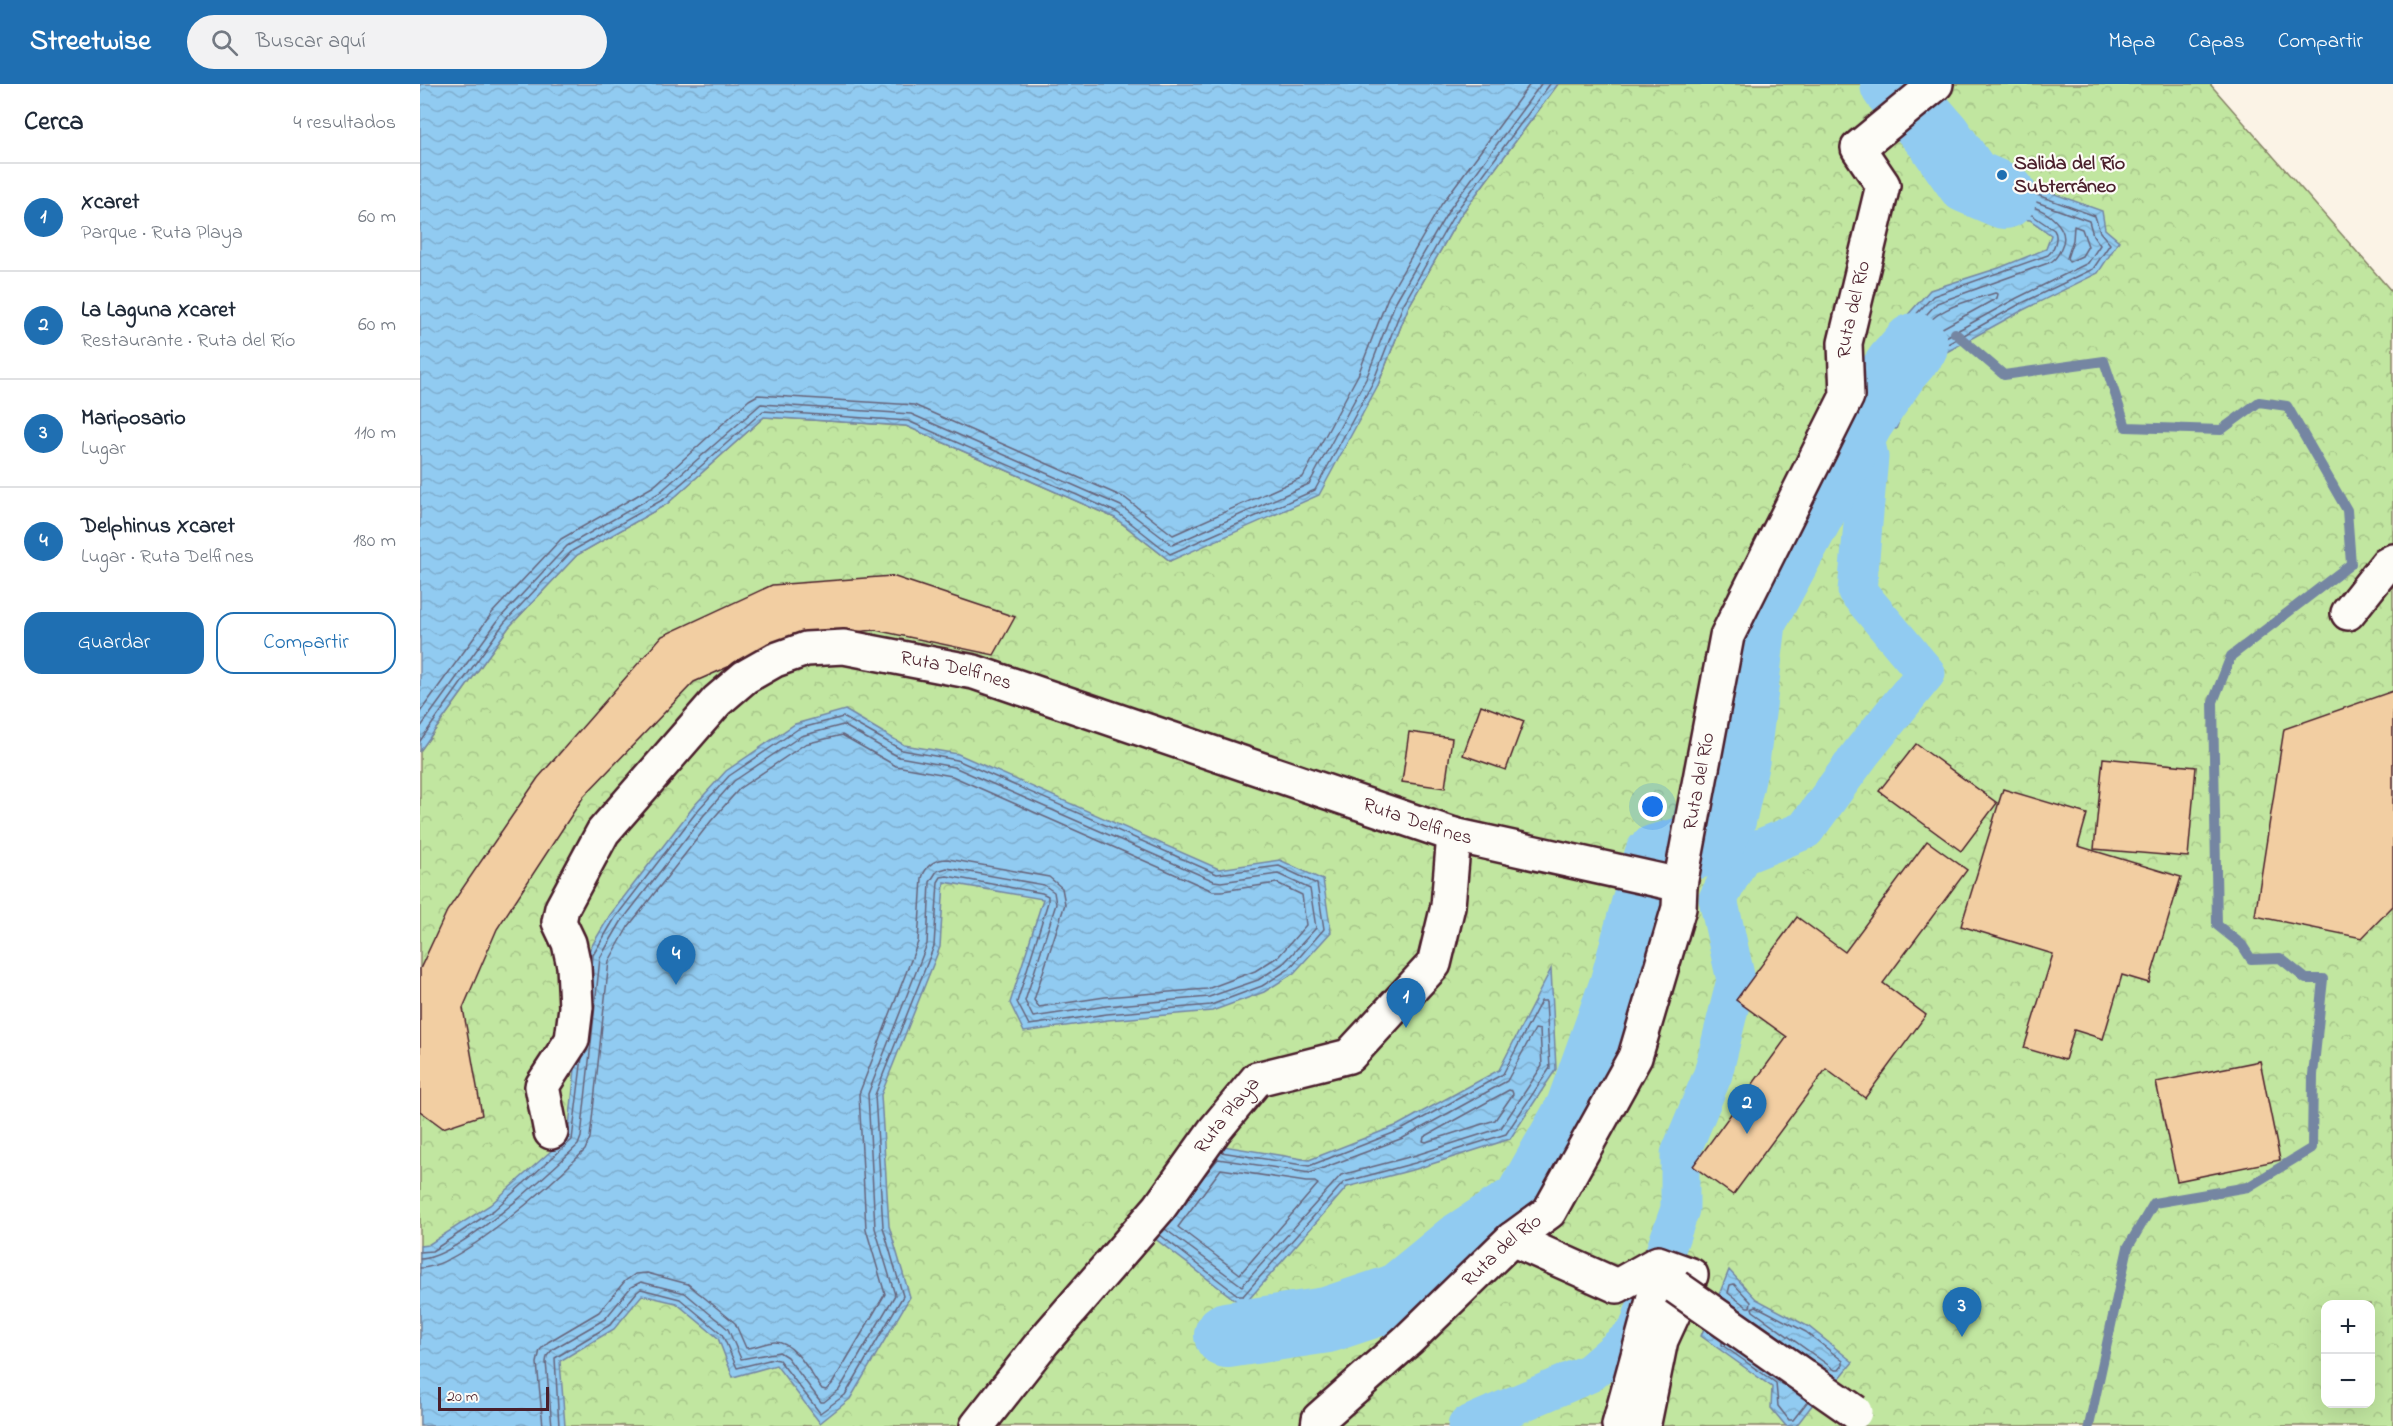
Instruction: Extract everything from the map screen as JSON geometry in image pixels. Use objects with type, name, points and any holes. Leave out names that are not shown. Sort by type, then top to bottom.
[{"type":"street","name":"Ruta del Río","points":[[1318,1426],[1319,1419],[1408,1340],[1512,1239],[1549,1212],[1635,1057],[1679,908],[1680,885],[1727,636],[1847,396],[1845,343],[1883,185],[1858,148],[1936,84]]},
{"type":"street","points":[[2348,613],[2386,565],[2393,561]]},
{"type":"street","name":"Ruta Delfines","points":[[551,1132],[542,1086],[572,1040],[576,1007],[574,966],[569,943],[559,922],[562,908],[603,831],[717,701],[745,677],[775,660],[806,649],[844,647],[974,672],[1454,835],[1680,885]]},
{"type":"street","name":"Ruta Playa","points":[[977,1426],[1042,1343],[1160,1208],[1214,1131],[1257,1079],[1349,1056],[1434,964],[1448,906],[1454,835]]},
{"type":"street","points":[[1512,1239],[1617,1286],[1658,1263],[1691,1275],[1661,1340],[1644,1423],[1619,1425],[1655,1293],[1676,1287],[1857,1419]]},
{"type":"green space","points":[[1558,84],[2210,84],[2393,293],[2393,1426],[420,1426],[420,751],[509,627],[577,555],[667,504],[764,417],[906,426],[1115,518],[1170,561],[1378,385],[1408,308],[1460,216]]},
{"type":"water","points":[[420,84],[1558,84],[1460,216],[1408,308],[1378,385],[1319,495],[1170,561],[1115,518],[906,426],[764,417],[667,504],[577,555],[509,627],[420,751]]},
{"type":"water","points":[[1958,126],[1969,154],[2002,175],[2102,211],[2105,229],[2119,241],[2098,273],[2023,310],[1921,366],[1896,429],[1861,420],[1872,373],[1905,318],[1930,290],[1999,268],[2046,249],[2051,235],[2030,220],[1993,216],[1954,192],[1920,149]]},
{"type":"water","points":[[845,710],[904,745],[958,754],[1219,869],[1280,860],[1323,880],[1331,932],[1294,973],[1264,992],[1212,1011],[1108,1020],[1024,1032],[1010,1003],[1043,899],[944,882],[940,947],[881,1095],[889,1226],[910,1297],[850,1399],[820,1423],[776,1365],[733,1377],[718,1338],[676,1303],[642,1295],[614,1329],[560,1361],[565,1426],[420,1426],[420,1246],[428,1245],[490,1205],[568,1136],[587,954],[610,915],[694,806],[726,771],[795,724]]},
{"type":"water","points":[[1551,969],[1556,1069],[1510,1139],[1416,1169],[1347,1187],[1243,1306],[1145,1231],[1211,1144],[1309,1160],[1398,1125],[1499,1070]]},
{"type":"water","points":[[1729,1270],[1756,1299],[1809,1327],[1853,1362],[1839,1379],[1719,1295]]},
{"type":"water","points":[[1707,1321],[1820,1395],[1796,1426],[1786,1426],[1771,1408],[1772,1387],[1701,1336]]},
{"type":"building","points":[[892,576],[1015,617],[994,655],[875,630],[794,638],[694,682],[584,796],[497,929],[463,1008],[482,1115],[443,1128],[420,1111],[420,969],[447,911],[538,778],[662,636],[772,585]]},
{"type":"building","points":[[2393,691],[2393,906],[2362,938],[2255,916],[2284,729]]},
{"type":"building","points":[[1481,705],[1524,721],[1506,770],[1463,755]]},
{"type":"building","points":[[1409,732],[1452,738],[1445,788],[1402,782]]},
{"type":"building","points":[[1916,744],[1997,803],[1961,851],[1879,791]]},
{"type":"building","points":[[2103,758],[2196,767],[2188,857],[2094,849]]},
{"type":"building","points":[[2003,789],[2087,814],[2078,846],[2181,877],[2149,983],[2122,975],[2103,1039],[2074,1030],[2065,1060],[2024,1048],[2053,954],[1961,926]]},
{"type":"building","points":[[1927,841],[1967,870],[1883,983],[1926,1015],[1865,1098],[1826,1069],[1733,1195],[1693,1166],[1787,1037],[1736,1000],[1797,917],[1845,952]]},
{"type":"building","points":[[2260,1061],[2280,1160],[2177,1181],[2156,1082]]},
{"type":"waterway","points":[[1893,84],[1939,138],[1969,181],[2004,196]]},
{"type":"waterway","points":[[1955,333],[2004,375],[2104,361],[2126,427],[2221,430],[2259,402],[2287,406],[2347,510],[2351,564],[2231,656],[2213,702],[2217,925],[2242,945],[2251,959],[2280,958],[2306,979],[2323,979],[2313,1075],[2312,1148],[2248,1187],[2154,1203],[2128,1247],[2089,1426]]},
{"type":"waterway","points":[[1227,1335],[1327,1320],[1399,1296],[1460,1246],[1525,1204],[1578,1110],[1622,986],[1657,857],[1711,842],[1723,820],[1737,758],[1754,619],[1861,420],[1897,367],[1915,346]]},
{"type":"waterway","points":[[1467,1426],[1590,1373],[1637,1332],[1680,1209],[1680,1154],[1713,1074],[1736,980],[1718,899],[1741,856],[1805,830],[1862,752],[1926,673],[1857,591],[1869,457],[1861,420]]},
{"type":"place","name":"Salida del Río Subterráneo","points":[[2002,175]]},
{"type":"place","name":"Delphinus Xcaret","points":[[676,985]]},
{"type":"place","name":"Xcaret","points":[[1406,1028]]},
{"type":"place","name":"La Laguna Xcaret","points":[[1747,1134]]},
{"type":"place","name":"Mariposario","points":[[1962,1337]]}]
